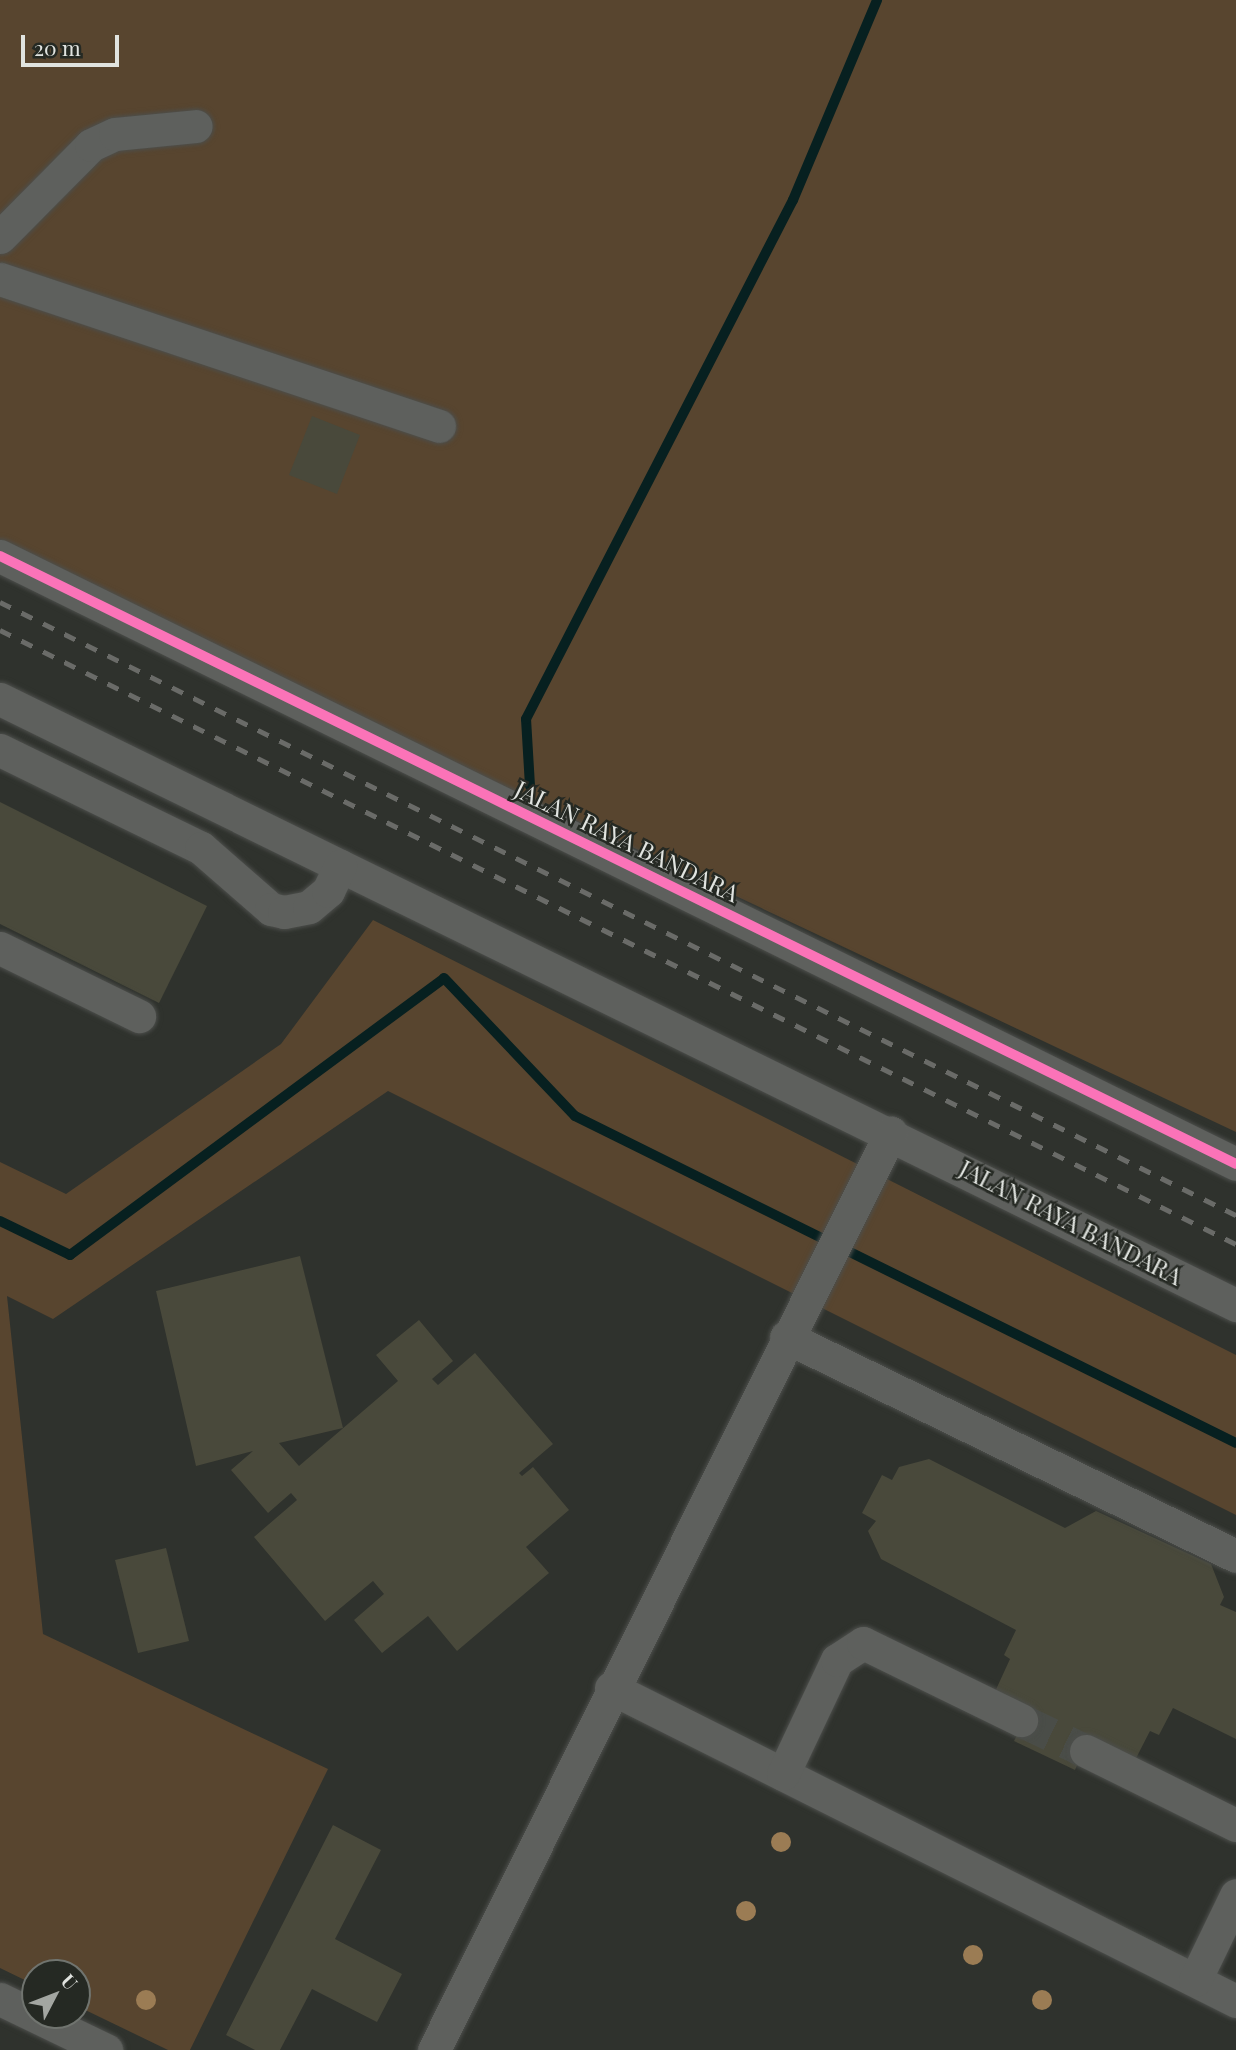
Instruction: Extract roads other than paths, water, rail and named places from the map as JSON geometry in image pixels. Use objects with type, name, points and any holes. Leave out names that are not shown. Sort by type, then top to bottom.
[{"type":"street","points":[[0,237],[91,145],[115,134],[195,126]]},
{"type":"street","points":[[0,279],[439,426]]},
{"type":"street","name":"JALAN RAYA BANDARA","points":[[0,556],[1236,1164]]},
{"type":"street","name":"JALAN RAYA BANDARA","points":[[0,699],[891,1132],[1236,1305]]},
{"type":"street","points":[[0,750],[201,848],[271,909],[296,912],[320,901],[340,866]]},
{"type":"street","points":[[0,948],[139,1016]]},
{"type":"street","points":[[435,2050],[611,1688],[891,1132]]},
{"type":"street","points":[[793,1324],[1236,1556]]},
{"type":"street","points":[[783,1774],[837,1660],[863,1643],[1021,1720]]},
{"type":"street","points":[[611,1688],[1236,2001]]},
{"type":"street","points":[[1086,1751],[1236,1825]]},
{"type":"street","points":[[1195,1980],[1236,1895]]},
{"type":"street","points":[[0,1999],[106,2050]]},
{"type":"waterway","points":[[530,786],[526,719],[793,200],[877,0]]},
{"type":"waterway","points":[[0,1221],[70,1255],[444,978],[575,1116],[1236,1443]]},
{"type":"tunnel","points":[[1021,1720],[1086,1751]]},
{"type":"railway","points":[[0,602],[1236,1215]]},
{"type":"railway","points":[[0,630],[1236,1244]]}]
